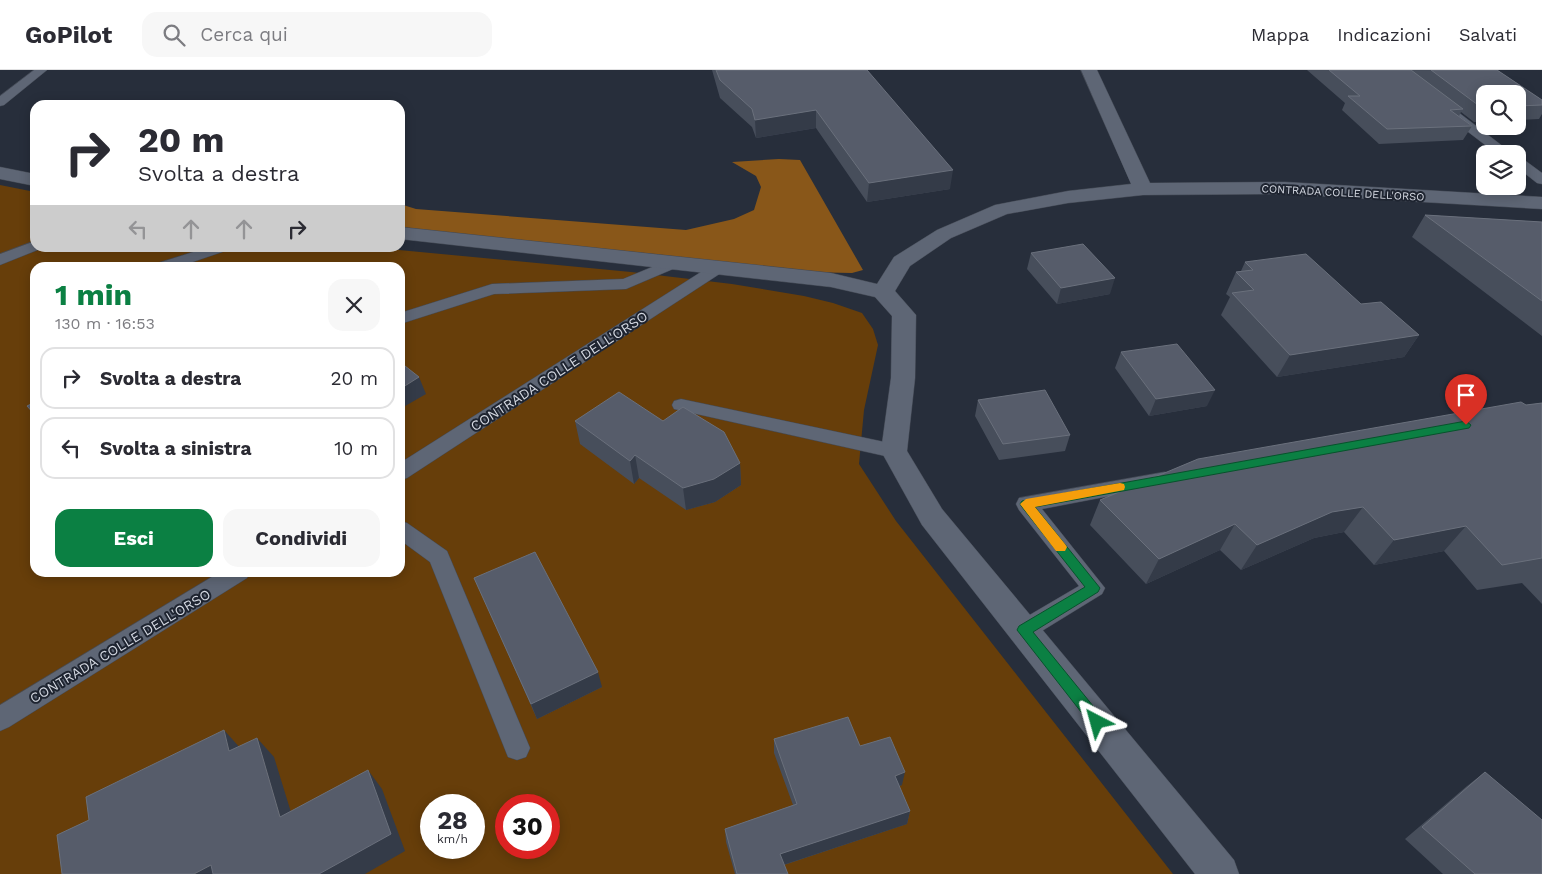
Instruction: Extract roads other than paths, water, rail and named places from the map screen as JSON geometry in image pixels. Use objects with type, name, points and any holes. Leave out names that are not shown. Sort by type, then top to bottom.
[{"type":"street","points":[[1089,70],[1143,189]]},
{"type":"street","points":[[0,173],[30,179]]},
{"type":"street","name":"CONTRADA COLLE DELL'ORSO","points":[[883,292],[902,262],[944,234],[1002,209],[1068,196],[1143,189],[1285,188],[1542,203]]},
{"type":"street","points":[[405,234],[831,280],[883,292],[904,315],[903,378],[894,451],[932,516],[1220,874]]},
{"type":"lane","points":[[0,102],[41,70]]},
{"type":"lane","points":[[1442,106],[1494,145]]},
{"type":"lane","points":[[1526,168],[1542,180]]},
{"type":"lane","points":[[0,260],[30,248]]},
{"type":"lane","points":[[177,262],[208,252]]},
{"type":"lane","points":[[405,317],[492,289],[626,284],[674,263]]},
{"type":"lane","name":"CONTRADA COLLE DELL'ORSO","points":[[405,470],[718,268]]},
{"type":"lane","points":[[680,405],[894,451]]},
{"type":"lane","points":[[1024,630],[1094,588],[1026,504],[1182,476]]},
{"type":"lane","points":[[405,533],[438,557],[517,748]]},
{"type":"lane","name":"CONTRADA COLLE DELL'ORSO","points":[[0,719],[231,577]]}]
